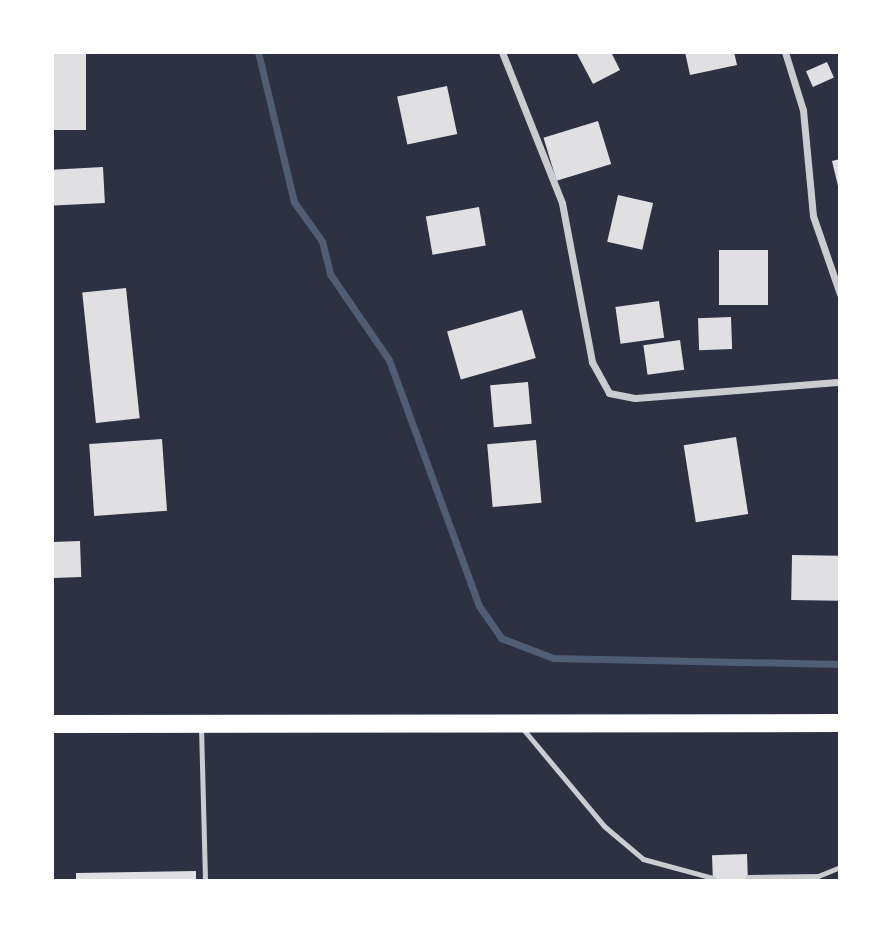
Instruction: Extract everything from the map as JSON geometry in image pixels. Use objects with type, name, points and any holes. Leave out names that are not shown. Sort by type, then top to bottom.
[{"type":"main road","points":[[52,724],[516,721],[839,723]]},
{"type":"street","points":[[502,52],[562,203],[592,362],[609,393],[635,398],[839,382]]},
{"type":"street","points":[[785,52],[803,110],[813,216],[839,294]]},
{"type":"lane","points":[[516,721],[604,826],[643,859],[713,878]]},
{"type":"lane","points":[[201,723],[205,880]]},
{"type":"lane","points":[[748,877],[818,876],[839,867]]},
{"type":"building","points":[[52,52],[86,52],[86,130],[52,130]]},
{"type":"building","points":[[576,52],[611,52],[620,70],[593,84]]},
{"type":"building","points":[[685,52],[734,52],[737,65],[690,75]]},
{"type":"building","points":[[827,62],[834,78],[813,87],[806,71]]},
{"type":"building","points":[[447,86],[457,134],[407,145],[397,97]]},
{"type":"building","points":[[598,121],[611,164],[557,181],[543,138]]},
{"type":"building","points":[[840,159],[840,186],[838,186],[832,161]]},
{"type":"building","points":[[103,167],[105,203],[54,206],[52,170]]},
{"type":"building","points":[[618,195],[653,203],[642,250],[607,242]]},
{"type":"building","points":[[479,207],[486,245],[433,255],[426,216]]},
{"type":"building","points":[[719,250],[768,250],[768,305],[719,305]]},
{"type":"building","points":[[126,288],[140,418],[96,423],[82,293]]},
{"type":"building","points":[[659,301],[664,338],[621,344],[615,307]]},
{"type":"building","points":[[522,310],[536,358],[461,380],[447,331]]},
{"type":"building","points":[[731,317],[732,349],[699,350],[698,318]]},
{"type":"building","points":[[680,340],[684,370],[648,375],[643,345]]},
{"type":"building","points":[[528,382],[532,424],[494,427],[490,385]]},
{"type":"building","points":[[736,437],[748,514],[696,522],[684,445]]},
{"type":"building","points":[[162,439],[167,511],[94,516],[89,444]]},
{"type":"building","points":[[536,440],[541,503],[493,507],[487,444]]},
{"type":"building","points":[[80,541],[81,577],[53,578],[52,542]]},
{"type":"building","points":[[792,555],[840,556],[839,601],[791,600]]},
{"type":"building","points":[[747,854],[748,880],[713,880],[712,855]]},
{"type":"building","points":[[196,871],[196,880],[76,880],[76,873]]},
{"type":"waterway","points":[[258,52],[294,202],[322,241],[330,274],[389,360],[479,606],[501,638],[553,658],[840,664]]}]
